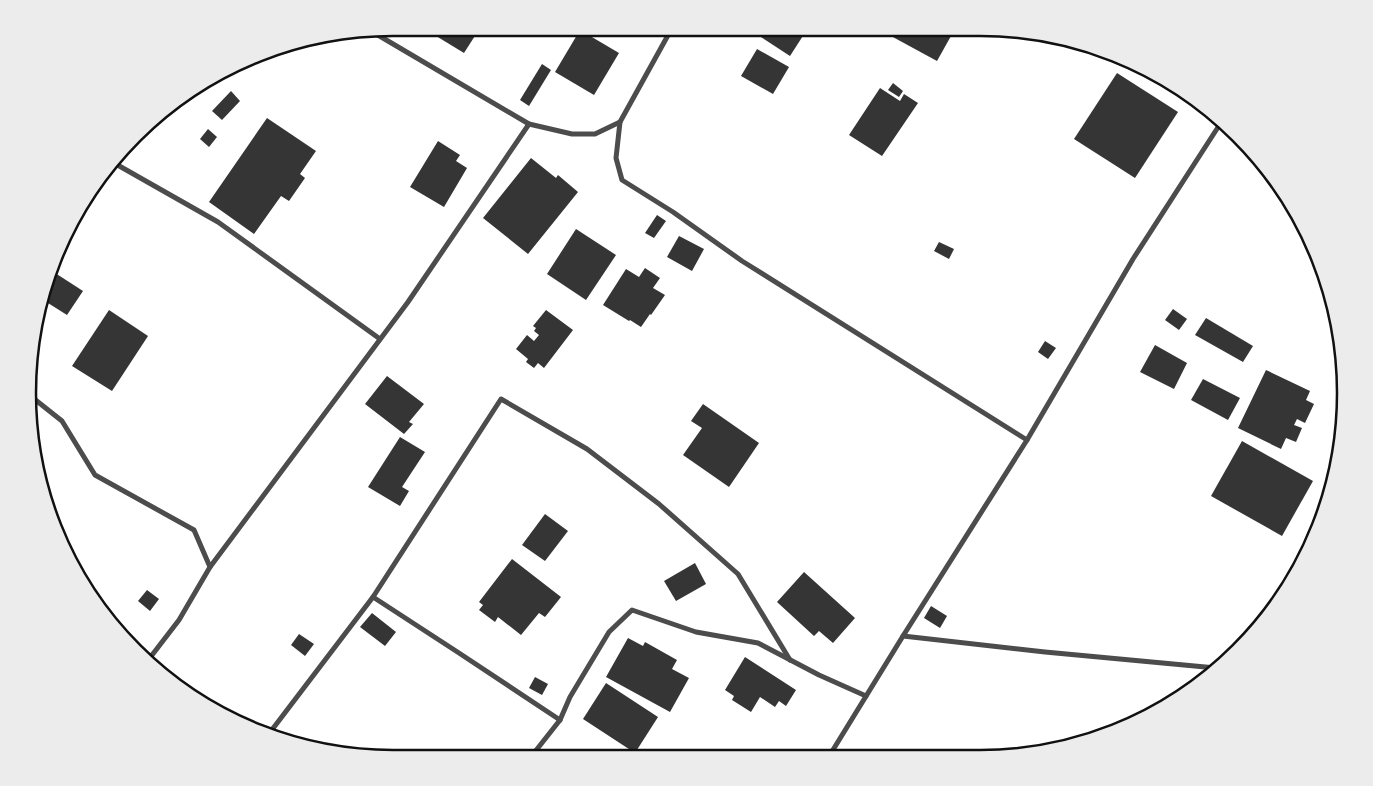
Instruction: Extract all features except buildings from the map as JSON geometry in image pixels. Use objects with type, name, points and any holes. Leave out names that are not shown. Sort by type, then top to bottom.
[{"type":"street","points":[[668,36],[620,122],[616,158],[622,180],[674,212],[742,261],[1027,440]]},
{"type":"street","points":[[380,37],[529,124],[572,134],[595,134],[620,122]]},
{"type":"street","points":[[152,655],[179,620],[210,566],[408,302],[529,124]]},
{"type":"street","points":[[833,750],[1027,440],[1133,259],[1218,128]]},
{"type":"street","points":[[119,166],[218,222],[380,338]]},
{"type":"street","points":[[273,729],[373,597],[501,399],[587,449],[660,504],[738,574],[790,660]]},
{"type":"street","points":[[36,401],[62,421],[95,475],[194,530],[210,566]]},
{"type":"street","points":[[373,597],[560,720]]},
{"type":"street","points":[[536,750],[560,720],[570,697],[609,632],[632,610],[696,632],[758,643],[819,675],[866,696]]},
{"type":"street","points":[[903,636],[1208,667]]}]
